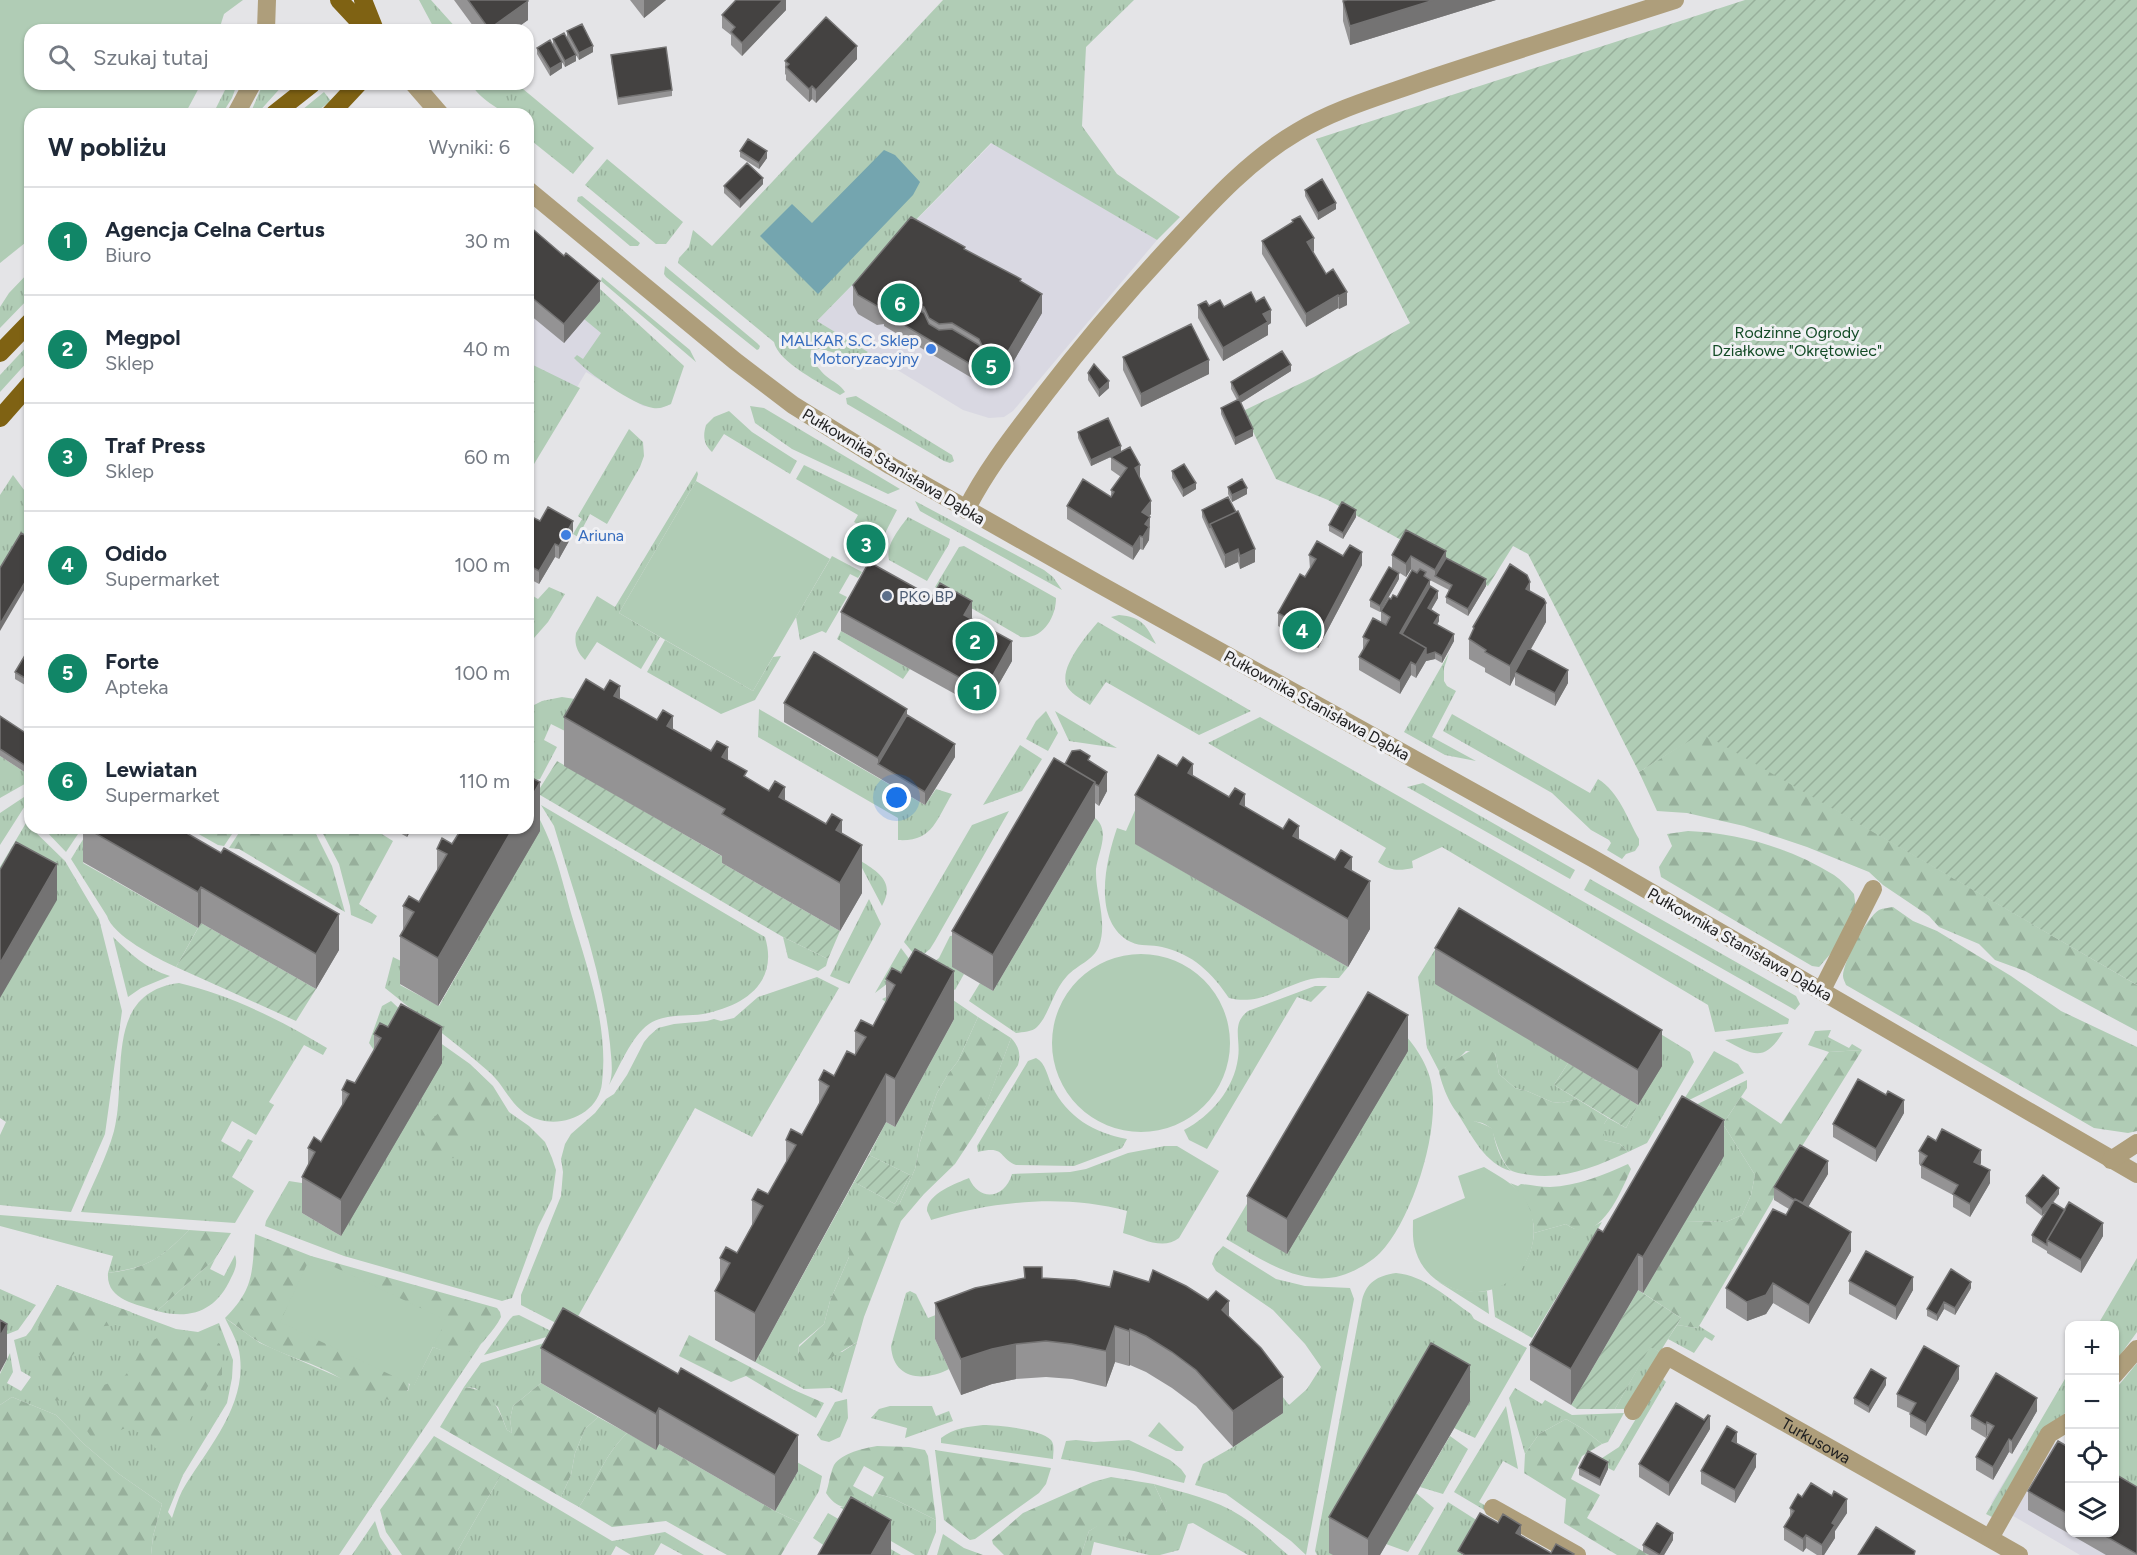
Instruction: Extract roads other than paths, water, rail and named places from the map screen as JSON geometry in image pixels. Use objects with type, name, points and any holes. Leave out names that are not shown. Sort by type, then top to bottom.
[{"type":"main road","points":[[339,0],[361,24]]},
{"type":"main road","points":[[363,0],[373,24]]},
{"type":"main road","points":[[282,108],[304,90]]},
{"type":"main road","points":[[336,108],[352,90]]},
{"type":"main road","points":[[0,353],[24,328]]},
{"type":"main road","points":[[0,418],[24,391]]},
{"type":"street","points":[[266,24],[267,0]]},
{"type":"street","points":[[966,510],[978,485],[999,455],[1084,343],[1128,291],[1240,174],[1296,132],[1333,113],[1448,73],[1675,0]]},
{"type":"street","points":[[239,108],[249,90]]},
{"type":"street","points":[[419,90],[435,108]]},
{"type":"street","name":"Pułkownika Stanisława Dąbka","points":[[534,195],[735,362],[793,405],[891,466],[1515,815],[1822,990],[2137,1174]]},
{"type":"street","points":[[1822,990],[1873,889]]},
{"type":"street","points":[[2111,1160],[2137,1143]]},
{"type":"street","points":[[2119,1370],[2137,1349]]},
{"type":"street","name":"Turkusowa","points":[[1633,1411],[1667,1356],[2019,1555]]},
{"type":"street","points":[[1990,1538],[2049,1434],[2065,1424]]},
{"type":"street","points":[[1493,1508],[1576,1555]]},
{"type":"water","points":[[884,150],[895,155],[920,182],[913,195],[818,294],[760,236],[792,204],[812,223]]},
{"type":"place","name":"Lewiatan","points":[[900,303]]},
{"type":"place","name":"MALKAR S.C. Sklep Motoryzacyjny","points":[[931,349]]},
{"type":"place","name":"Forte","points":[[991,366]]},
{"type":"place","name":"Ariuna","points":[[566,535]]},
{"type":"place","name":"Traf Press","points":[[866,544]]},
{"type":"place","name":"PKO BP","points":[[887,596]]},
{"type":"place","name":"Odido","points":[[1302,630]]},
{"type":"place","name":"Megpol","points":[[975,641]]},
{"type":"place","name":"Agencja Celna Certus","points":[[977,691]]},
{"type":"park label","name":"Rodzinne Ogrody Działkowe \"Okrętowiec\"","points":[[1797,341]]}]
